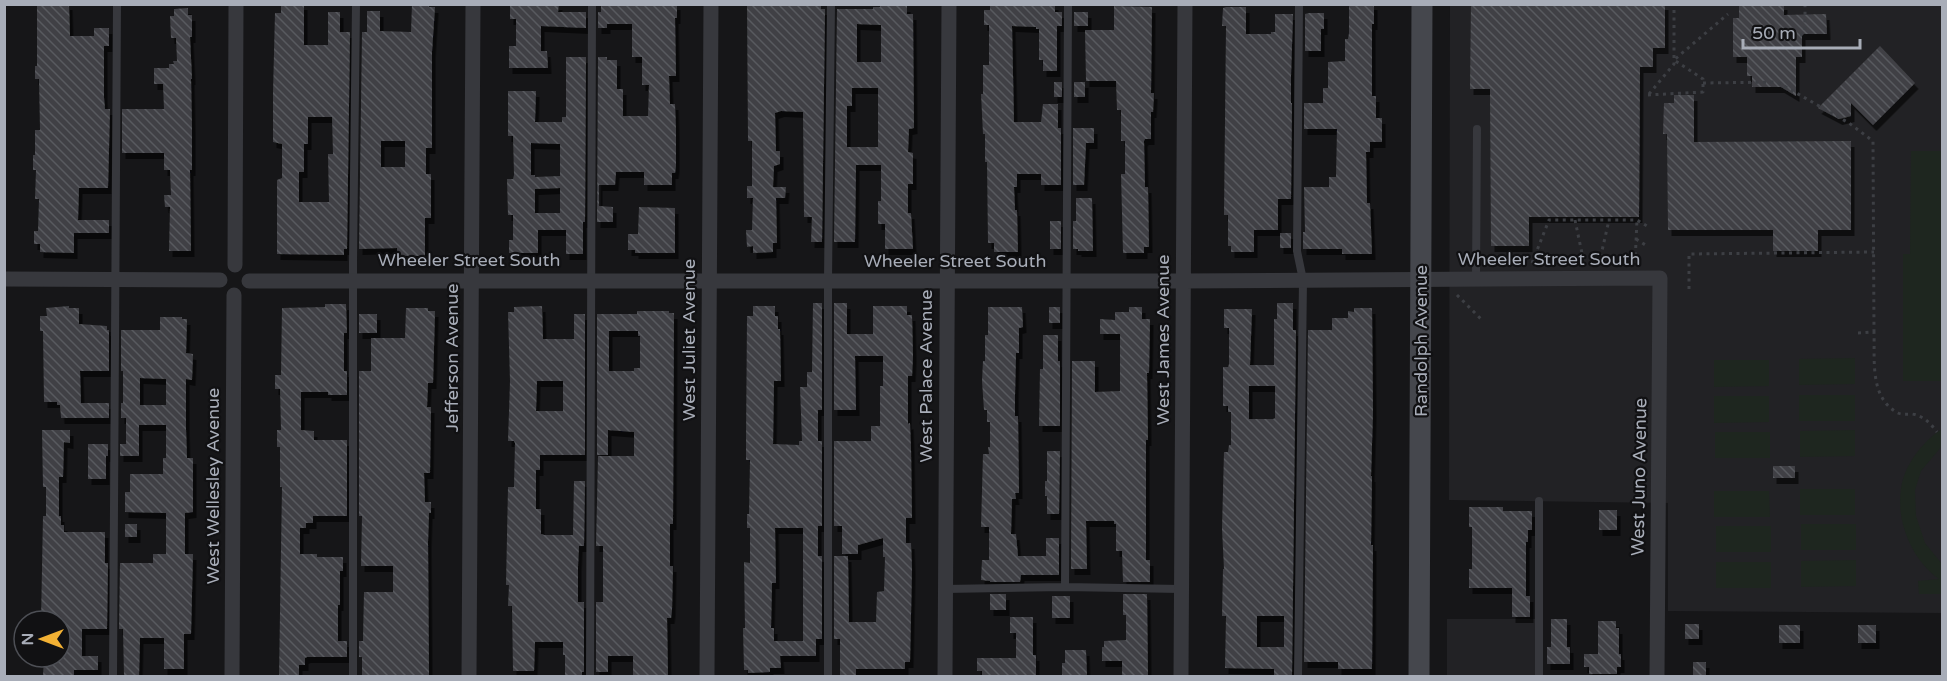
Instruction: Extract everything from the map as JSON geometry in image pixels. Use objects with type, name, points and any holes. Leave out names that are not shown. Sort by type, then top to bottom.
[{"type":"main road","name":"Randolph Avenue","points":[[1419,676],[1422,4]]},
{"type":"street","points":[[235,265],[236,4]]},
{"type":"street","name":"Jefferson Avenue","points":[[469,676],[473,4]]},
{"type":"street","name":"West Juliet Avenue","points":[[707,676],[711,4]]},
{"type":"street","name":"West Palace Avenue","points":[[945,676],[949,4]]},
{"type":"street","name":"West James Avenue","points":[[1181,676],[1185,4]]},
{"type":"street","points":[[235,265],[244,269],[249,281],[243,292],[234,295],[222,288],[220,280],[222,272],[235,265]]},
{"type":"street","name":"Wheeler Street South","points":[[249,281],[1182,281],[1660,278]]},
{"type":"street","name":"West Juno Avenue","points":[[1657,676],[1660,278]]},
{"type":"street","points":[[4,279],[220,280]]},
{"type":"street","name":"West Wellesley Avenue","points":[[232,676],[234,295]]},
{"type":"lane","points":[[113,676],[117,4]]},
{"type":"lane","points":[[353,676],[356,4]]},
{"type":"lane","points":[[590,676],[592,4]]},
{"type":"lane","points":[[828,676],[831,4]]},
{"type":"lane","points":[[1065,587],[1068,4]]},
{"type":"lane","points":[[1298,676],[1303,280],[1297,251],[1299,4]]},
{"type":"lane","points":[[1476,279],[1477,129]]},
{"type":"lane","points":[[1539,501],[1539,676]]},
{"type":"lane","points":[[945,589],[1065,587],[1181,589]]},
{"type":"path","points":[[1674,4],[1674,60],[1674,64],[1648,95],[1703,92],[1703,79],[1674,60]]},
{"type":"path","points":[[1792,35],[1801,35],[1804,32],[1804,4]]},
{"type":"path","points":[[1674,60],[1728,14]]},
{"type":"path","points":[[1703,83],[1777,82],[1849,123],[1873,141],[1875,378],[1881,397],[1890,407],[1900,414],[1914,414],[1927,419],[1937,432]]},
{"type":"path","points":[[1532,263],[1549,220],[1637,220],[1647,226]]},
{"type":"path","points":[[1575,220],[1584,263]]},
{"type":"path","points":[[1599,264],[1610,220]]},
{"type":"path","points":[[1636,273],[1637,220]]},
{"type":"path","points":[[1636,239],[1647,246]]},
{"type":"path","points":[[1689,289],[1689,254],[1874,252]]},
{"type":"path","points":[[1455,293],[1482,320]]},
{"type":"path","points":[[1858,333],[1874,332]]},
{"type":"shaded area","points":[[1450,5],[1942,5],[1942,613],[1668,611],[1668,503],[1449,500]]},
{"type":"shaded area","points":[[1911,151],[1942,151],[1942,381],[1903,381],[1903,254],[1910,254]]},
{"type":"shaded area","points":[[1855,358],[1855,384],[1799,385],[1799,359]]},
{"type":"shaded area","points":[[1714,360],[1769,360],[1769,386],[1714,387]]},
{"type":"shaded area","points":[[1799,395],[1855,395],[1855,421],[1799,421]]},
{"type":"shaded area","points":[[1714,396],[1769,396],[1769,422],[1714,423]]},
{"type":"shaded area","points":[[1942,429],[1942,446],[1921,471],[1915,490],[1916,516],[1925,543],[1942,564],[1942,594],[1919,594],[1918,581],[1939,579],[1921,562],[1908,539],[1901,514],[1901,489],[1906,471],[1915,454]]},
{"type":"shaded area","points":[[1855,430],[1855,456],[1800,457],[1800,431]]},
{"type":"shaded area","points":[[1715,432],[1770,432],[1770,458],[1715,458]]},
{"type":"shaded area","points":[[1800,489],[1855,489],[1855,515],[1800,515]]},
{"type":"shaded area","points":[[1714,491],[1769,491],[1770,517],[1714,517]]},
{"type":"shaded area","points":[[1801,524],[1856,524],[1856,550],[1801,550]]},
{"type":"shaded area","points":[[1716,526],[1771,526],[1771,552],[1716,552]]},
{"type":"shaded area","points":[[1856,560],[1856,586],[1801,587],[1801,561]]},
{"type":"shaded area","points":[[1716,562],[1771,562],[1771,588],[1716,588]]},
{"type":"shaded area","points":[[1447,619],[1541,619],[1541,676],[1447,676]]},
{"type":"building","points":[[37,4],[69,4],[70,36],[94,36],[94,28],[109,28],[109,46],[104,46],[105,109],[110,109],[108,188],[79,188],[78,220],[109,220],[109,233],[74,233],[74,253],[40,252],[40,244],[34,244],[34,231],[38,231],[39,199],[35,199],[36,170],[33,170],[33,155],[35,155],[35,130],[40,130],[39,79],[35,79]]},
{"type":"building","points":[[281,4],[304,4],[304,45],[328,45],[328,12],[340,12],[340,32],[350,32],[347,249],[344,249],[344,255],[277,254],[277,180],[282,178],[282,144],[273,142],[273,93],[275,13],[281,13]],"holes":[[[308,117],[332,117],[333,154],[328,154],[329,202],[299,202],[299,172],[304,172],[304,144],[308,144]]]},
{"type":"building","points":[[412,4],[429,4],[429,7],[435,7],[432,52],[432,148],[426,148],[426,174],[431,174],[431,218],[425,218],[425,256],[397,256],[397,248],[359,249],[362,32],[367,32],[367,11],[380,11],[380,31],[411,32]],"holes":[[[381,141],[405,141],[405,167],[381,167]]]},
{"type":"building","points":[[559,4],[558,12],[586,12],[586,28],[541,26],[541,51],[547,51],[548,68],[509,68],[509,46],[516,46],[516,19],[510,19],[510,6]]},
{"type":"building","points":[[677,4],[677,18],[675,18],[676,76],[669,76],[670,104],[675,104],[676,130],[676,166],[675,173],[672,173],[672,185],[644,185],[644,172],[616,172],[615,185],[599,185],[599,206],[613,207],[613,222],[597,222],[598,57],[617,60],[617,89],[623,89],[623,116],[648,116],[649,85],[642,85],[642,57],[632,57],[632,24],[607,24],[607,28],[598,28],[598,12],[601,12],[601,5]]},
{"type":"building","points":[[747,4],[821,4],[821,9],[825,9],[822,242],[811,242],[812,217],[804,217],[803,112],[781,111],[775,113],[776,151],[780,151],[780,164],[774,166],[773,187],[786,187],[785,198],[776,198],[777,243],[773,243],[773,252],[753,253],[753,246],[747,247],[746,230],[752,230],[753,198],[747,198],[747,186],[752,186],[752,141],[748,141]]},
{"type":"building","points":[[990,4],[1055,4],[1055,12],[1062,12],[1062,26],[1057,26],[1057,71],[1043,71],[1043,60],[1039,60],[1039,29],[1012,26],[1014,122],[1041,122],[1043,104],[1058,104],[1058,128],[1061,128],[1061,185],[1041,185],[1041,174],[1017,174],[1017,187],[1014,187],[1018,252],[994,252],[994,243],[988,243],[987,162],[985,162],[981,94],[983,94],[983,65],[989,65],[989,25],[984,25],[984,10],[990,10]]},
{"type":"building","points":[[1349,4],[1374,4],[1372,96],[1376,96],[1376,118],[1382,118],[1382,142],[1370,142],[1370,152],[1366,152],[1367,203],[1370,203],[1372,254],[1342,254],[1342,249],[1303,249],[1304,187],[1329,187],[1329,177],[1336,177],[1337,129],[1304,129],[1304,103],[1323,103],[1323,88],[1328,88],[1328,62],[1345,61],[1345,39],[1348,39],[1349,33]]},
{"type":"building","points":[[1471,4],[1665,4],[1665,48],[1653,48],[1653,67],[1640,67],[1639,217],[1529,217],[1529,246],[1491,246],[1490,89],[1470,89]]},
{"type":"building","points":[[1739,4],[1784,4],[1784,15],[1826,14],[1827,34],[1802,34],[1802,57],[1796,57],[1796,96],[1781,87],[1752,87],[1752,76],[1747,76],[1747,57],[1733,57],[1733,18],[1739,18]]},
{"type":"building","points":[[880,5],[907,6],[907,14],[913,14],[914,128],[909,129],[908,152],[913,153],[913,184],[908,184],[908,213],[911,213],[913,249],[885,249],[885,224],[878,224],[878,201],[881,201],[881,165],[856,165],[855,242],[834,242],[837,9],[880,7]],"holes":[[[857,24],[881,25],[881,62],[857,62]],[[852,88],[878,88],[878,147],[847,147],[847,106],[852,106]]]},
{"type":"building","points":[[1114,6],[1152,7],[1151,93],[1154,93],[1153,112],[1151,112],[1151,139],[1144,141],[1145,187],[1148,187],[1149,247],[1144,247],[1144,253],[1123,253],[1121,174],[1125,174],[1125,141],[1121,141],[1121,110],[1117,110],[1116,81],[1086,81],[1085,30],[1114,30]]},
{"type":"building","points":[[1246,7],[1246,34],[1271,34],[1275,32],[1275,14],[1293,14],[1291,199],[1278,199],[1278,230],[1254,230],[1254,252],[1231,252],[1231,246],[1228,246],[1228,215],[1224,215],[1226,26],[1222,26],[1223,8]]},
{"type":"building","points":[[188,8],[188,15],[192,15],[192,37],[190,37],[192,79],[191,251],[169,251],[170,207],[165,207],[164,195],[171,195],[170,170],[164,170],[164,153],[122,153],[122,109],[164,109],[163,84],[154,84],[154,68],[169,68],[169,64],[177,61],[176,38],[171,38],[170,16],[174,16],[174,9]]},
{"type":"building","points":[[1074,12],[1088,12],[1088,26],[1074,26]]},
{"type":"building","points":[[1324,13],[1321,51],[1305,51],[1305,14]]},
{"type":"building","points":[[1880,46],[1915,83],[1873,125],[1851,103],[1851,116],[1839,119],[1818,108]]},
{"type":"building","points":[[566,57],[586,57],[583,254],[566,254],[566,230],[538,230],[538,253],[509,253],[509,240],[513,240],[513,215],[508,215],[507,179],[513,179],[514,175],[513,136],[508,136],[508,91],[536,91],[535,122],[562,122],[562,117],[566,117]],"holes":[[[531,143],[560,144],[560,176],[535,177],[531,175]],[[560,188],[560,213],[535,213],[535,189]]]},
{"type":"building","points":[[1054,82],[1062,82],[1062,97],[1054,97]]},
{"type":"building","points":[[1074,82],[1085,82],[1085,97],[1074,97]]},
{"type":"building","points":[[1674,95],[1694,95],[1694,142],[1851,141],[1851,230],[1818,230],[1818,251],[1773,251],[1773,230],[1668,230],[1667,134],[1663,134],[1664,103],[1674,103]]},
{"type":"building","points":[[1073,128],[1094,128],[1094,143],[1086,143],[1084,185],[1073,185]]},
{"type":"building","points":[[1076,198],[1092,198],[1093,251],[1073,249]]},
{"type":"building","points":[[639,207],[675,208],[675,253],[635,253],[635,250],[628,250],[628,234],[638,234]]},
{"type":"building","points":[[1050,221],[1061,221],[1061,249],[1050,249]]},
{"type":"building","points":[[1280,233],[1291,233],[1291,248],[1280,248]]},
{"type":"building","points":[[813,303],[822,303],[822,410],[818,410],[818,441],[822,441],[822,526],[818,526],[818,556],[822,556],[822,639],[816,639],[816,656],[780,656],[781,668],[770,668],[770,672],[748,673],[748,670],[744,670],[743,628],[745,628],[744,562],[750,563],[750,528],[747,528],[747,514],[749,514],[750,460],[746,460],[747,316],[753,316],[753,306],[775,306],[775,316],[778,316],[778,329],[780,329],[781,381],[774,381],[773,444],[799,445],[799,441],[802,441],[800,387],[807,387],[807,372],[812,372]],"holes":[[[775,528],[803,528],[803,641],[774,641],[774,628],[771,628],[772,583],[776,583]]]},
{"type":"building","points":[[834,303],[847,303],[847,334],[873,334],[873,306],[907,306],[907,315],[912,315],[913,356],[912,376],[908,376],[908,424],[910,423],[912,518],[906,518],[906,543],[911,543],[912,568],[910,662],[905,662],[905,669],[856,669],[856,676],[840,676],[840,639],[834,639],[834,556],[848,556],[849,622],[876,622],[877,592],[884,591],[885,557],[883,557],[883,538],[858,545],[858,554],[842,554],[842,526],[834,526],[834,441],[871,441],[871,426],[880,426],[883,356],[855,356],[856,410],[834,410]]},
{"type":"building","points":[[1277,303],[1293,303],[1293,330],[1296,330],[1292,676],[1274,676],[1274,669],[1225,668],[1226,616],[1222,616],[1224,452],[1228,452],[1229,445],[1231,445],[1231,412],[1228,412],[1228,406],[1223,406],[1223,367],[1228,367],[1229,364],[1229,328],[1224,328],[1224,309],[1252,309],[1250,365],[1274,365],[1274,319],[1277,319]],"holes":[[[1249,386],[1275,386],[1275,418],[1249,419]],[[1257,616],[1284,616],[1284,647],[1257,647]]]},
{"type":"building","points":[[325,304],[346,304],[347,333],[344,333],[344,371],[347,371],[347,395],[301,392],[301,430],[314,431],[314,440],[347,440],[347,516],[313,516],[313,523],[306,523],[306,528],[300,528],[300,554],[317,554],[317,557],[343,557],[343,571],[340,571],[338,641],[347,641],[347,657],[307,657],[305,665],[299,665],[299,676],[279,676],[282,487],[280,487],[280,447],[277,447],[277,430],[281,430],[280,389],[275,389],[275,375],[281,375],[282,308],[325,307]]},
{"type":"building","points":[[69,306],[69,308],[79,308],[79,324],[107,326],[109,330],[109,371],[80,371],[81,403],[109,403],[109,418],[61,418],[60,405],[57,405],[57,402],[44,402],[43,331],[40,331],[40,316],[47,316],[46,308]]},
{"type":"building","points":[[542,306],[543,339],[574,339],[574,314],[585,314],[585,455],[540,455],[540,470],[536,470],[536,509],[541,509],[541,534],[544,535],[573,535],[574,481],[585,481],[584,546],[579,546],[578,566],[578,602],[584,602],[584,672],[582,676],[565,676],[563,642],[535,642],[534,671],[513,671],[512,606],[508,606],[509,585],[506,585],[508,487],[514,487],[515,443],[508,441],[510,381],[508,312],[514,312],[514,307]],"holes":[[[537,381],[563,381],[563,411],[536,411]]]},
{"type":"building","points":[[988,307],[1022,307],[1023,327],[1019,328],[1019,353],[1016,353],[1015,395],[1015,416],[1018,416],[1019,493],[1015,493],[1016,499],[1012,499],[1011,534],[1016,534],[1018,556],[1046,556],[1046,538],[1059,538],[1059,575],[1021,575],[1020,582],[981,580],[982,560],[989,560],[989,527],[981,527],[983,454],[989,454],[988,447],[990,447],[990,422],[987,422],[987,410],[984,410],[982,381],[985,335],[988,335]]},
{"type":"building","points":[[1049,307],[1060,307],[1060,323],[1049,323]]},
{"type":"building","points":[[1129,307],[1142,307],[1142,319],[1150,319],[1149,373],[1147,373],[1146,560],[1150,560],[1150,582],[1123,582],[1122,551],[1116,551],[1114,521],[1086,521],[1087,569],[1071,569],[1072,361],[1095,361],[1095,392],[1120,391],[1120,334],[1100,334],[1100,319],[1115,320],[1115,312],[1129,312]]},
{"type":"building","points":[[406,308],[428,308],[428,311],[435,311],[433,383],[428,383],[427,407],[431,407],[430,473],[424,473],[425,502],[431,502],[428,542],[429,676],[362,676],[359,641],[363,641],[364,592],[393,592],[393,566],[361,566],[359,371],[371,371],[371,338],[405,338]]},
{"type":"building","points":[[1354,308],[1372,308],[1372,669],[1338,669],[1338,662],[1304,662],[1308,330],[1332,330],[1332,318],[1348,318],[1348,311],[1354,312]]},
{"type":"building","points":[[637,311],[674,313],[673,524],[670,524],[670,566],[673,566],[672,610],[671,618],[667,618],[668,676],[633,676],[633,656],[608,656],[608,672],[596,672],[596,602],[603,602],[603,546],[596,546],[598,456],[634,456],[634,432],[608,430],[608,455],[597,455],[597,314],[637,314]],"holes":[[[609,331],[638,331],[640,368],[634,368],[634,371],[609,371]]]},
{"type":"building","points":[[359,314],[377,314],[377,333],[359,333]]},
{"type":"building","points":[[160,317],[187,319],[186,353],[193,354],[192,380],[186,379],[186,429],[187,458],[193,458],[193,512],[185,513],[185,554],[193,554],[191,634],[184,634],[184,669],[164,669],[164,638],[140,638],[139,676],[124,676],[123,629],[119,629],[120,563],[153,563],[153,554],[166,554],[166,513],[125,512],[125,492],[130,492],[130,474],[163,474],[163,458],[166,458],[166,425],[139,425],[139,456],[120,456],[120,444],[126,444],[126,418],[121,418],[123,371],[121,371],[121,330],[160,330]],"holes":[[[140,378],[166,379],[166,405],[140,405]]]},
{"type":"building","points":[[1043,335],[1058,335],[1060,426],[1039,426]]},
{"type":"building","points":[[42,430],[70,430],[70,443],[64,442],[63,477],[59,477],[61,525],[64,525],[64,532],[105,532],[105,563],[108,563],[107,629],[82,629],[82,656],[98,656],[98,670],[74,670],[74,676],[43,676],[43,669],[72,669],[72,609],[41,609],[43,516],[46,516],[46,487],[43,487]]},
{"type":"building","points":[[88,444],[108,444],[106,479],[88,479]]},
{"type":"building","points":[[1047,451],[1060,451],[1059,514],[1047,514],[1045,481],[1047,481]]},
{"type":"building","points":[[1773,466],[1795,466],[1795,478],[1773,478]]},
{"type":"building","points":[[1469,507],[1503,507],[1503,511],[1532,511],[1532,530],[1528,530],[1528,542],[1526,542],[1526,596],[1530,596],[1530,617],[1512,617],[1512,588],[1469,588],[1469,569],[1472,569],[1472,527],[1469,527]]},
{"type":"building","points":[[1599,510],[1617,510],[1617,530],[1599,530]]},
{"type":"building","points":[[125,524],[137,524],[137,537],[125,537]]},
{"type":"building","points":[[990,594],[1006,594],[1006,610],[990,610]]},
{"type":"building","points":[[1123,594],[1147,594],[1148,676],[1122,676],[1122,661],[1102,661],[1104,641],[1126,640]]},
{"type":"building","points":[[1052,596],[1070,596],[1070,618],[1052,618]]},
{"type":"building","points":[[1010,617],[1033,617],[1033,655],[1036,655],[1036,676],[982,676],[982,671],[977,671],[977,658],[1016,658],[1016,633],[1010,633]]},
{"type":"building","points":[[1551,619],[1567,619],[1567,647],[1570,647],[1570,664],[1547,664],[1547,647],[1551,647]]},
{"type":"building","points":[[1598,621],[1616,621],[1616,628],[1619,628],[1621,667],[1617,667],[1617,674],[1589,674],[1589,667],[1584,667],[1584,654],[1598,654]]},
{"type":"building","points":[[1685,624],[1699,624],[1699,639],[1685,639]]},
{"type":"building","points":[[1779,625],[1800,625],[1800,643],[1779,643]]},
{"type":"building","points":[[1858,625],[1876,625],[1876,643],[1858,643]]},
{"type":"building","points":[[1065,650],[1086,650],[1087,676],[1062,676]]},
{"type":"building","points":[[1693,662],[1706,662],[1706,676],[1693,676]]}]
